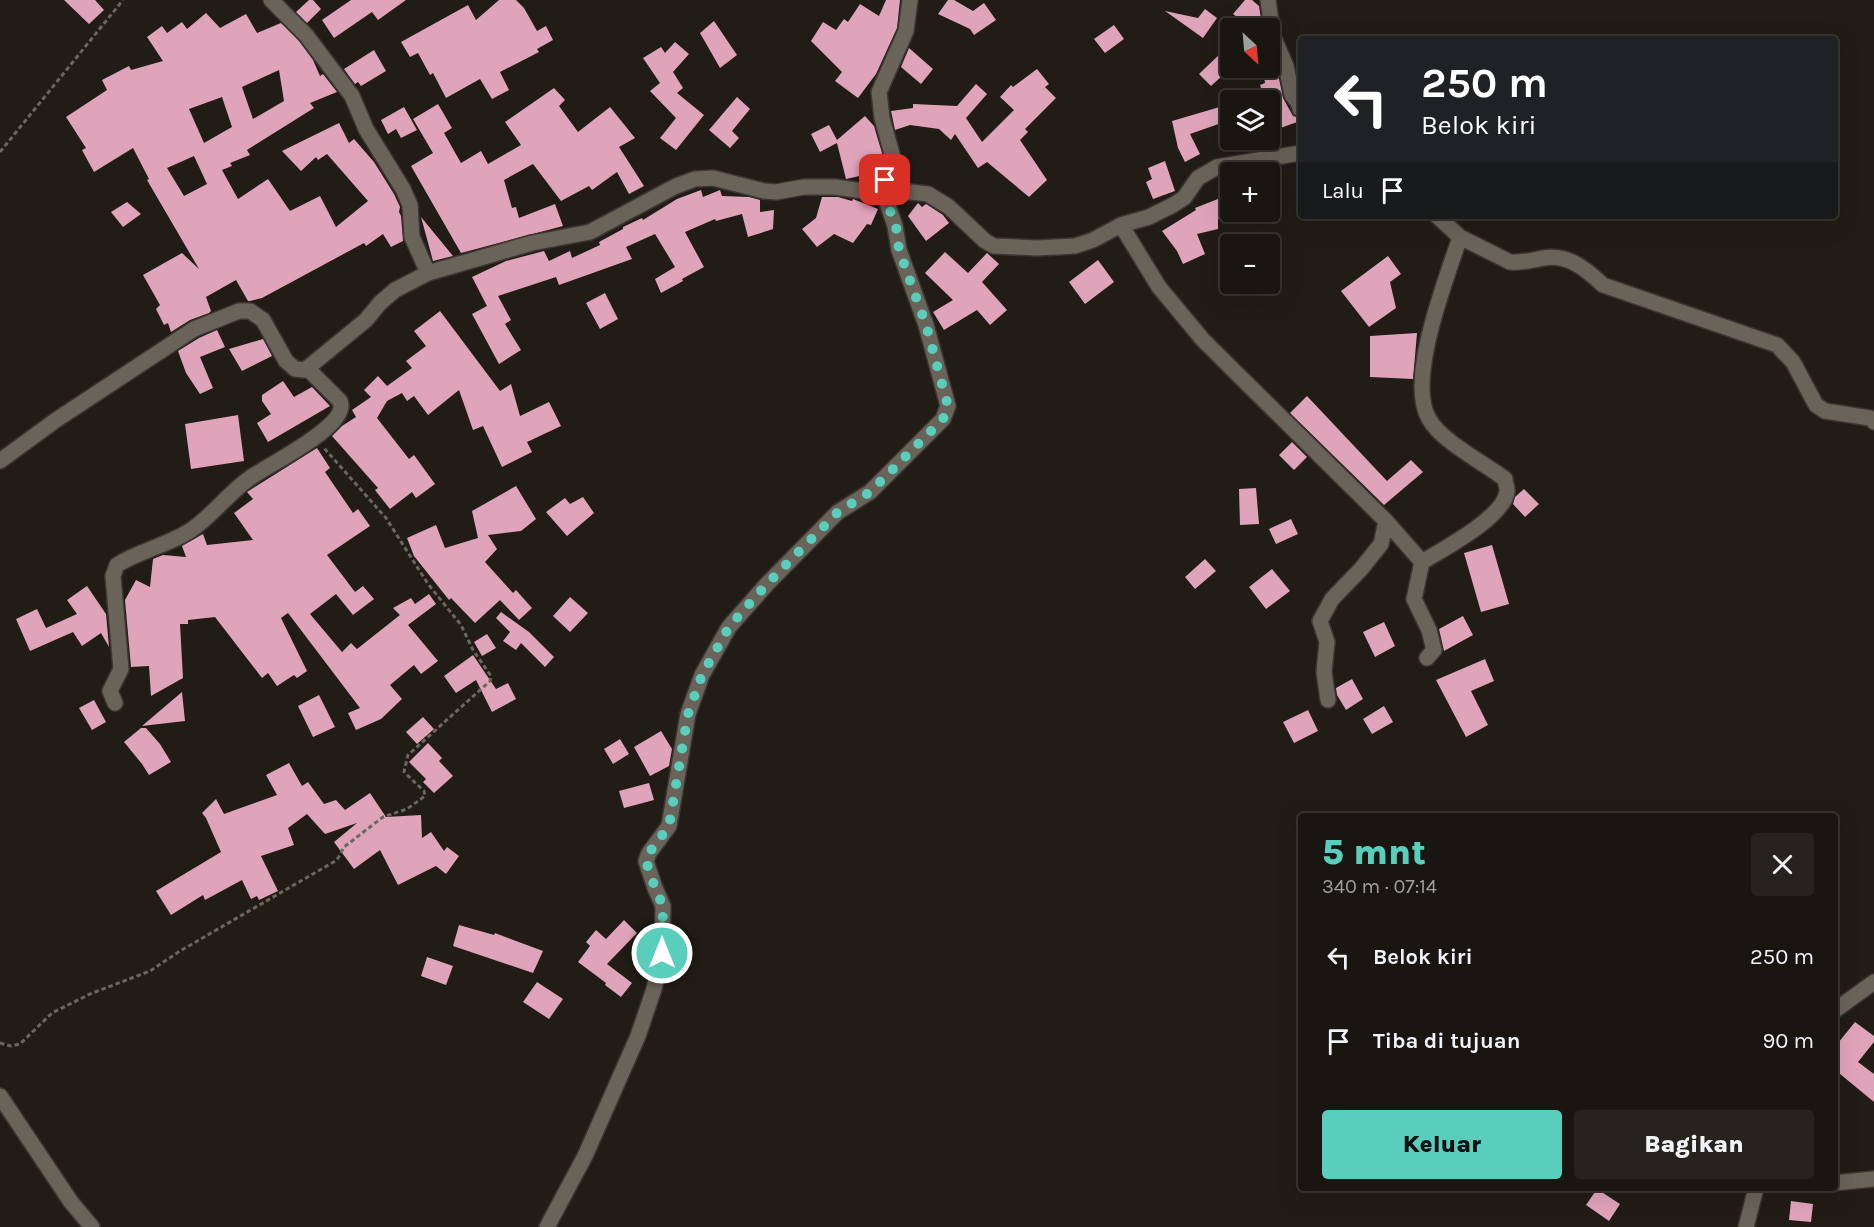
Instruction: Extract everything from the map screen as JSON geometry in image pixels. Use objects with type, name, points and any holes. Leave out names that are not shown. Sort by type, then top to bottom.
[{"type":"street","points":[[271,0],[311,42],[352,96],[366,129],[410,205],[412,237],[428,273]]},
{"type":"street","points":[[547,1227],[585,1156],[638,1036],[654,989],[662,953],[663,906],[646,861],[649,853],[669,826],[688,714],[702,675],[729,627],[767,584],[838,512],[870,492],[884,479],[943,419],[946,413],[948,406],[926,325],[899,250],[896,226],[884,195],[887,166],[892,154],[879,105],[879,92],[906,31],[910,0]]},
{"type":"street","points":[[1268,0],[1273,36],[1286,66],[1292,95],[1298,102]]},
{"type":"street","points":[[0,460],[194,328],[239,310],[250,311],[263,320],[286,361],[296,369],[304,370],[366,320],[395,290],[428,273],[532,243],[590,232],[676,186],[695,179],[713,178],[776,192],[804,187],[835,187],[884,195],[910,192],[928,194],[949,207],[985,241],[994,246],[1037,248],[1075,246],[1093,240],[1121,225],[1149,217],[1184,198],[1198,178],[1217,167],[1298,153]]},
{"type":"street","points":[[1440,219],[1460,237],[1510,262],[1562,256],[1586,269],[1603,285],[1776,345],[1794,362],[1816,405],[1825,411],[1870,418],[1874,422]]},
{"type":"street","points":[[1121,225],[1159,287],[1203,340],[1386,521],[1422,562]]},
{"type":"street","points":[[1427,658],[1434,650],[1429,630],[1414,599],[1422,562],[1478,528],[1500,507],[1507,492],[1504,479],[1480,460],[1454,445],[1429,420],[1421,395],[1424,354],[1460,237]]},
{"type":"street","points":[[115,703],[110,691],[121,669],[114,576],[117,566],[195,528],[249,478],[316,438],[341,411],[342,405],[307,368]]},
{"type":"street","points":[[1328,700],[1324,672],[1327,642],[1320,621],[1332,599],[1381,544],[1386,521]]},
{"type":"street","points":[[1838,1008],[1874,982]]},
{"type":"street","points":[[1,1100],[70,1202],[92,1227]]},
{"type":"street","points":[[1838,1183],[1874,1179]]},
{"type":"street","points":[[1746,1227],[1755,1191]]},
{"type":"path","points":[[0,152],[123,0]]},
{"type":"path","points":[[0,1043],[11,1046],[20,1044],[52,1012],[90,994],[150,971],[180,951],[337,860],[345,847],[383,817],[407,809],[423,799],[424,791],[404,772],[408,755],[490,681],[491,676],[473,650],[461,625],[428,584],[386,518],[316,438]]},
{"type":"building","points":[[64,0],[95,0],[104,10],[89,24]]},
{"type":"building","points":[[309,0],[313,0],[321,9],[307,23],[296,12]]},
{"type":"building","points":[[351,0],[406,0],[378,20],[372,12],[334,38],[322,20]]},
{"type":"building","points":[[499,0],[516,0],[524,8],[537,31],[546,26],[553,40],[537,49],[539,52],[500,72],[509,90],[492,99],[480,79],[446,98],[433,73],[430,75],[418,53],[410,57],[401,42],[468,5],[476,20]]},
{"type":"building","points":[[886,0],[900,0],[897,28],[876,74],[858,98],[835,81],[842,72],[811,41],[823,22],[836,30],[844,19],[848,22],[860,4],[879,16]]},
{"type":"building","points":[[948,0],[954,0],[973,11],[984,3],[996,20],[974,35],[970,29],[938,14]]},
{"type":"building","points":[[1245,0],[1252,0],[1259,6],[1261,18],[1238,18],[1233,14]]},
{"type":"building","points":[[1205,9],[1217,18],[1203,38],[1165,11],[1198,18]]},
{"type":"building","points":[[206,13],[220,28],[246,14],[257,33],[281,23],[299,41],[313,60],[320,76],[323,74],[337,92],[310,103],[314,108],[247,150],[250,155],[230,163],[232,166],[222,170],[238,199],[268,179],[290,211],[320,196],[336,227],[368,201],[327,154],[318,160],[316,157],[301,171],[282,151],[339,123],[349,143],[354,139],[374,162],[394,194],[400,207],[403,241],[391,247],[383,234],[366,246],[364,243],[262,298],[250,301],[236,280],[206,297],[211,311],[209,313],[190,320],[171,332],[168,323],[164,325],[156,309],[160,305],[143,275],[182,253],[199,269],[147,180],[149,179],[133,148],[94,172],[82,150],[86,148],[66,117],[107,90],[102,80],[129,66],[131,70],[163,61],[147,37],[162,26],[167,33],[182,22],[187,29]],"holes":[[[279,70],[284,101],[253,119],[242,87]],[[222,97],[232,127],[204,143],[189,109]],[[194,156],[207,184],[184,196],[167,168]]]},
{"type":"building","points":[[714,21],[737,55],[720,68],[700,33]]},
{"type":"building","points":[[1114,25],[1124,39],[1105,53],[1094,39]]},
{"type":"building","points":[[675,42],[689,54],[673,72],[683,88],[677,93],[704,115],[676,150],[660,138],[676,118],[650,91],[660,83],[643,58],[661,47],[665,53]]},
{"type":"building","points":[[909,48],[933,69],[921,84],[901,67]]},
{"type":"building","points":[[374,50],[386,71],[361,86],[358,82],[355,84],[344,69]]},
{"type":"building","points":[[1220,54],[1220,78],[1211,86],[1199,74]]},
{"type":"building","points":[[1037,69],[1049,84],[1045,87],[1056,98],[1025,129],[1028,132],[1020,140],[1047,180],[1029,197],[987,162],[978,168],[955,134],[951,140],[939,129],[910,125],[895,130],[891,111],[913,108],[913,104],[957,106],[976,84],[987,94],[966,118],[982,142],[1014,110],[1000,97],[1011,85],[1013,87]]},
{"type":"building","points":[[1264,78],[1279,78],[1283,98],[1293,116],[1298,117],[1298,122],[1280,128],[1280,90],[1262,90],[1260,85],[1265,83]]},
{"type":"building","points":[[554,88],[565,100],[559,106],[578,132],[610,107],[635,138],[619,147],[644,186],[629,194],[617,172],[592,190],[589,186],[561,201],[533,164],[504,180],[512,208],[516,207],[519,218],[555,204],[563,226],[461,253],[411,166],[433,153],[413,119],[438,104],[452,128],[444,133],[461,163],[481,151],[488,164],[521,145],[505,122]]},
{"type":"building","points":[[737,97],[750,109],[732,131],[739,138],[730,148],[709,130]]},
{"type":"building","points":[[404,107],[417,130],[401,138],[396,129],[388,134],[381,120]]},
{"type":"building","points":[[1220,107],[1220,124],[1190,134],[1200,154],[1185,162],[1178,148],[1172,121]]},
{"type":"building","points":[[865,116],[874,126],[882,153],[880,158],[869,160],[873,173],[846,179],[837,143],[820,152],[811,134],[829,125],[837,140]]},
{"type":"building","points":[[1165,161],[1175,191],[1153,199],[1146,182],[1152,179],[1148,168]]},
{"type":"building","points":[[701,190],[703,197],[720,190],[722,196],[749,197],[760,200],[760,212],[774,210],[773,229],[748,237],[742,214],[716,221],[715,219],[685,232],[704,267],[661,293],[655,279],[675,267],[655,234],[626,247],[632,259],[559,285],[556,277],[498,296],[511,320],[505,324],[521,350],[499,364],[472,314],[487,306],[472,277],[506,261],[544,251],[549,261],[570,251],[572,258],[600,245],[599,242],[623,227],[642,218],[643,220],[677,199]]},
{"type":"building","points":[[822,197],[838,197],[852,201],[853,199],[878,209],[871,225],[867,224],[853,243],[834,234],[817,247],[802,229],[816,218]]},
{"type":"building","points":[[1220,198],[1218,229],[1197,234],[1205,254],[1183,264],[1177,251],[1162,231],[1196,210],[1195,208]]},
{"type":"building","points":[[127,202],[141,214],[123,227],[111,212]]},
{"type":"building","points":[[918,203],[922,207],[926,204],[943,215],[949,223],[926,241],[908,216]]},
{"type":"building","points":[[421,217],[453,256],[433,261]]},
{"type":"building","points":[[945,252],[968,273],[987,253],[999,264],[982,282],[1007,310],[990,325],[977,310],[944,330],[933,312],[953,300],[925,273]]},
{"type":"building","points":[[1388,256],[1401,274],[1390,282],[1396,308],[1369,327],[1341,291]]},
{"type":"building","points":[[1098,260],[1114,282],[1085,304],[1069,282]]},
{"type":"building","points":[[605,293],[618,319],[600,329],[586,303]]},
{"type":"building","points":[[440,311],[500,391],[511,384],[520,416],[549,402],[561,426],[527,442],[532,452],[502,467],[483,426],[473,430],[459,390],[428,415],[414,396],[407,401],[402,393],[387,401],[377,418],[409,459],[414,455],[435,484],[416,498],[412,492],[390,509],[375,490],[378,488],[332,436],[356,417],[352,410],[371,397],[364,390],[378,376],[387,386],[412,368],[406,361],[426,346],[414,331]]},
{"type":"building","points":[[217,330],[225,347],[200,357],[213,388],[200,394],[186,373],[178,351]]},
{"type":"building","points":[[1417,333],[1413,379],[1370,377],[1370,336]]},
{"type":"building","points":[[263,339],[272,356],[242,371],[229,349]]},
{"type":"building","points":[[283,381],[294,397],[312,387],[330,406],[268,442],[257,423],[271,414],[262,401],[262,395]]},
{"type":"building","points":[[1307,396],[1387,481],[1411,460],[1423,472],[1384,505],[1290,413]]},
{"type":"building","points":[[238,415],[244,461],[191,469],[185,424]]},
{"type":"building","points":[[1292,442],[1307,457],[1294,470],[1279,455]]},
{"type":"building","points":[[317,448],[330,468],[325,472],[353,513],[358,509],[370,526],[327,555],[355,592],[363,586],[374,599],[353,615],[336,594],[310,614],[342,652],[351,643],[357,649],[400,615],[393,608],[411,598],[415,604],[429,594],[436,604],[408,625],[438,661],[421,674],[414,665],[390,685],[402,699],[381,719],[356,730],[348,713],[360,708],[288,613],[281,618],[307,671],[297,678],[294,675],[277,686],[268,673],[262,678],[215,617],[188,620],[188,624],[180,624],[183,678],[151,696],[149,666],[131,667],[125,600],[136,580],[150,587],[153,559],[163,555],[186,557],[182,546],[203,534],[207,545],[253,540],[234,513],[253,499],[247,492]]},
{"type":"building","points":[[516,486],[536,519],[521,531],[488,535],[497,549],[485,562],[513,593],[516,590],[532,608],[519,620],[500,600],[475,623],[451,598],[449,600],[414,556],[407,538],[436,525],[445,548],[478,538],[472,511]]},
{"type":"building","points":[[1256,488],[1259,524],[1240,525],[1239,489]]},
{"type":"building","points":[[1524,489],[1539,504],[1525,517],[1513,504],[1515,497]]},
{"type":"building","points":[[583,497],[594,513],[567,536],[546,512],[565,498],[570,504]]},
{"type":"building","points":[[1291,519],[1298,534],[1276,544],[1269,529]]},
{"type":"building","points":[[1492,545],[1509,604],[1481,612],[1464,553]]},
{"type":"building","points":[[1205,559],[1216,571],[1195,589],[1185,577]]},
{"type":"building","points":[[1272,569],[1290,591],[1266,609],[1249,587]]},
{"type":"building","points":[[87,586],[106,614],[109,647],[101,633],[82,646],[73,632],[30,651],[16,619],[37,609],[46,628],[77,614],[67,600]]},
{"type":"building","points":[[570,597],[588,613],[570,632],[553,616]]},
{"type":"building","points":[[501,612],[529,632],[554,657],[545,667],[521,643],[516,650],[503,641],[510,632],[496,618]]},
{"type":"building","points":[[1463,616],[1473,635],[1444,651],[1439,629]]},
{"type":"building","points":[[1384,622],[1395,646],[1375,657],[1363,632]]},
{"type":"building","points":[[487,634],[496,648],[482,656],[474,642]]},
{"type":"building","points":[[473,655],[496,689],[508,683],[516,699],[492,712],[476,680],[456,693],[444,676]]},
{"type":"building","points":[[1485,659],[1494,681],[1471,691],[1488,725],[1466,737],[1436,680]]},
{"type":"building","points":[[1352,679],[1363,699],[1346,710],[1337,695],[1336,688]]},
{"type":"building","points":[[182,692],[185,721],[142,726]]},
{"type":"building","points":[[319,695],[335,727],[313,737],[298,706]]},
{"type":"building","points":[[94,700],[106,722],[92,730],[79,708]]},
{"type":"building","points":[[1384,706],[1393,722],[1372,734],[1363,719]]},
{"type":"building","points":[[1308,710],[1318,731],[1294,743],[1283,722]]},
{"type":"building","points":[[423,717],[434,729],[417,744],[406,732]]},
{"type":"building","points":[[141,728],[146,728],[160,744],[171,762],[149,775],[124,742]]},
{"type":"building","points":[[661,731],[672,749],[669,766],[650,776],[634,747]]},
{"type":"building","points":[[620,739],[629,754],[613,764],[604,749]]},
{"type":"building","points":[[428,743],[442,758],[439,761],[453,776],[434,793],[423,782],[426,779],[409,762]]},
{"type":"building","points":[[289,763],[302,786],[308,782],[324,804],[336,800],[345,810],[370,793],[386,817],[421,815],[422,838],[431,832],[444,851],[447,847],[459,856],[446,874],[436,866],[398,885],[380,850],[354,869],[334,842],[357,823],[325,834],[307,814],[288,828],[294,845],[261,856],[278,891],[259,900],[257,896],[251,899],[242,880],[205,900],[203,895],[171,915],[156,891],[221,852],[202,813],[216,799],[224,814],[277,795],[266,775]]},
{"type":"building","points":[[649,783],[654,800],[624,808],[619,791]]},
{"type":"building","points":[[624,920],[637,933],[607,964],[632,983],[621,997],[578,962],[590,946],[586,942],[596,930],[606,939]]},
{"type":"building","points":[[459,925],[494,935],[495,933],[543,951],[533,973],[453,946]]},
{"type":"building","points":[[427,957],[453,966],[446,985],[421,976]]},
{"type":"building","points":[[537,982],[563,999],[549,1019],[523,1002]]},
{"type":"building","points":[[1855,1022],[1874,1036],[1874,1042],[1858,1062],[1874,1074],[1874,1102],[1838,1072],[1838,1043]]},
{"type":"building","points":[[1596,1191],[1600,1191],[1620,1204],[1609,1221],[1586,1205]]},
{"type":"building","points":[[1791,1201],[1813,1204],[1811,1222],[1789,1220]]},
{"type":"route","points":[[662,953],[663,906],[646,861],[649,853],[669,826],[688,714],[702,675],[729,627],[767,584],[838,512],[870,492],[884,479],[943,419],[946,413],[948,406],[926,325],[899,250],[896,226],[884,195],[885,180]]}]
